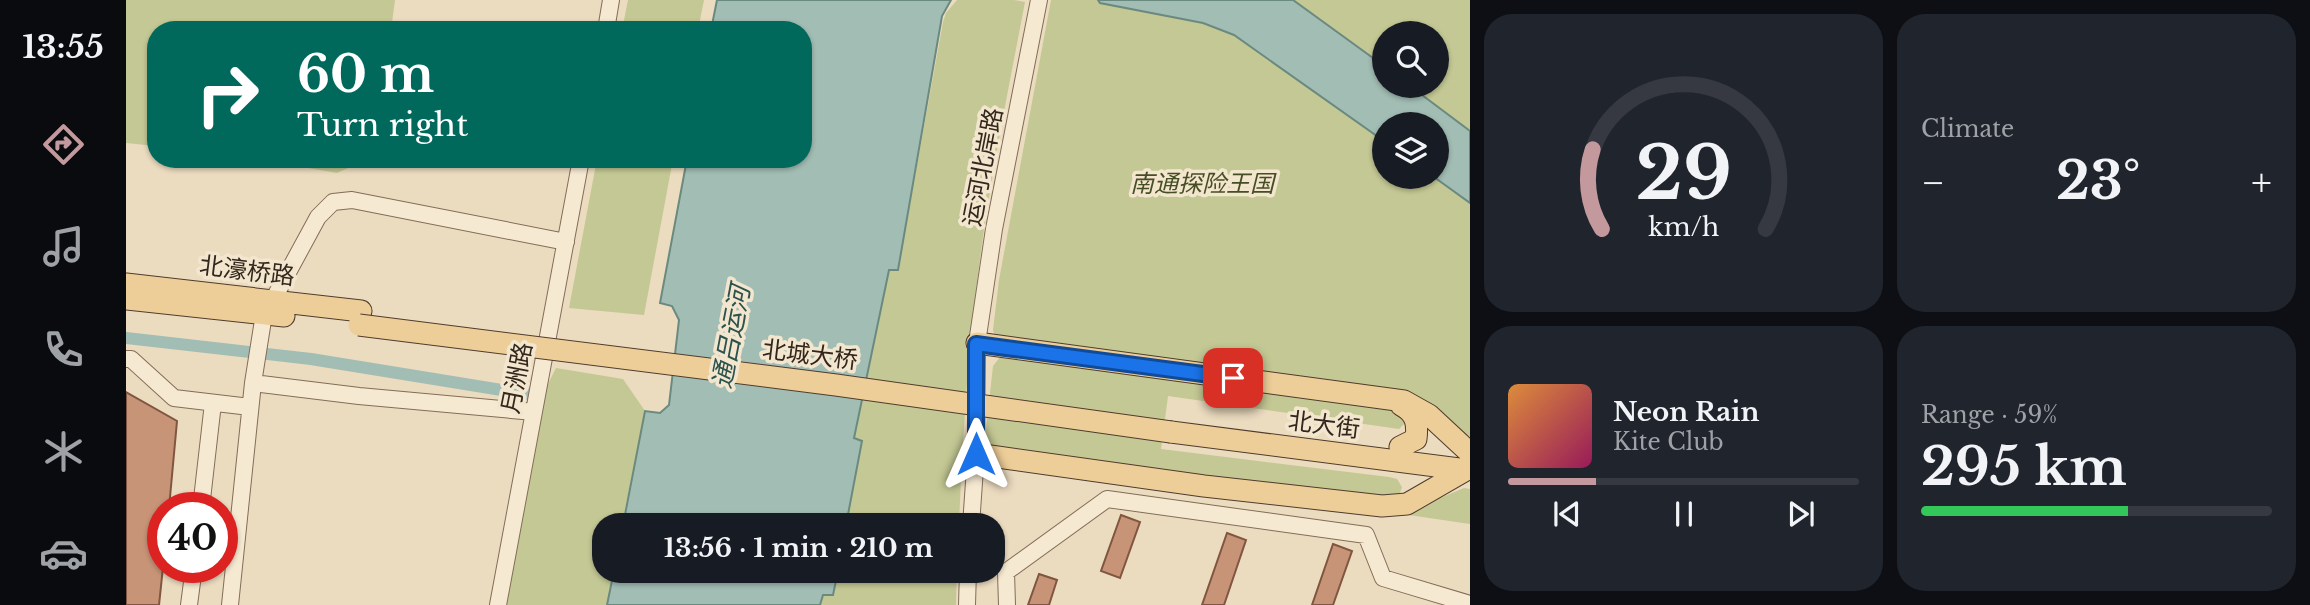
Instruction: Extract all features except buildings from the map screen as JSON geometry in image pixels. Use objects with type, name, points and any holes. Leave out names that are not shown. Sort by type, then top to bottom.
[{"type":"main road","name":"北濠桥路","points":[[126,284],[269,307],[360,318]]},
{"type":"main road","name":"北濠桥路","points":[[126,299],[269,307]]},
{"type":"main road","name":"北城大桥","points":[[360,318],[836,385],[1172,425]]},
{"type":"main road","points":[[976,344],[1404,401],[1429,415],[1469,462],[1421,498],[1407,504],[1395,505],[1204,486],[976,454]]},
{"type":"main road","points":[[1387,397],[1411,410],[1418,425],[1416,439],[1400,454],[1413,476],[1413,492],[1395,505]]},
{"type":"main road","name":"北大街","points":[[1172,425],[1469,462]]},
{"type":"street","points":[[608,21],[611,0]]},
{"type":"street","name":"运河北岸路","points":[[972,513],[976,454],[976,344],[993,229],[1038,5]]},
{"type":"street","name":"月洲路","points":[[498,605],[579,168]]},
{"type":"street","points":[[230,605],[253,383],[269,307],[318,217],[334,202],[352,200],[566,242]]},
{"type":"street","points":[[126,359],[131,359],[174,398],[250,407]]},
{"type":"street","points":[[253,383],[534,412]]},
{"type":"street","points":[[203,492],[213,402]]},
{"type":"street","points":[[1007,605],[1006,572],[1107,499],[1366,535],[1383,578],[1470,604]]},
{"type":"street","points":[[189,605],[192,583]]},
{"type":"street","points":[[967,605],[968,583]]},
{"type":"green space","points":[[126,0],[395,0],[392,21],[147,21],[147,145],[126,143]]},
{"type":"green space","points":[[628,0],[704,0],[700,21],[624,21]]},
{"type":"green space","points":[[957,0],[1025,2],[994,168],[975,298],[960,513],[848,513],[862,441],[854,439],[889,270],[898,270],[946,13]]},
{"type":"green space","name":"南通探险王国","points":[[1051,0],[1470,0],[1470,436],[1461,434],[1427,406],[996,339],[993,330],[999,280]]},
{"type":"green space","points":[[308,168],[348,168],[337,173]]},
{"type":"green space","points":[[595,168],[671,168],[644,315],[569,308]]},
{"type":"green space","points":[[1000,357],[1392,407],[1404,416],[1405,423],[1399,429],[1168,396],[1161,449],[1389,477],[1397,479],[1402,487],[1400,493],[1390,500],[994,449],[985,439],[993,366]]},
{"type":"green space","points":[[556,368],[623,379],[645,411],[624,513],[592,513],[592,583],[611,583],[607,605],[498,605],[534,412]]},
{"type":"green space","points":[[1464,488],[1470,489],[1470,524],[1402,514]]},
{"type":"green space","points":[[836,583],[957,583],[956,605],[820,605],[823,594],[833,595]]},
{"type":"water","name":"通吕运河","points":[[717,0],[951,0],[942,16],[898,270],[889,270],[854,438],[862,441],[848,513],[625,513],[645,411],[660,413],[669,405],[679,320],[672,306],[660,303],[685,168],[812,168],[812,21],[713,21]]},
{"type":"water","points":[[1098,0],[1293,0],[1372,57],[1372,98],[1426,98],[1445,112],[1372,112],[1372,133],[1234,35],[1203,23],[1100,3]]},
{"type":"water","points":[[1449,115],[1470,131],[1470,203],[1449,188]]},
{"type":"water","points":[[611,583],[836,583],[833,595],[823,595],[820,605],[607,605]]},
{"type":"waterway","points":[[126,338],[311,359],[526,394]]},
{"type":"route","points":[[976,454],[976,344],[1233,378]]}]
